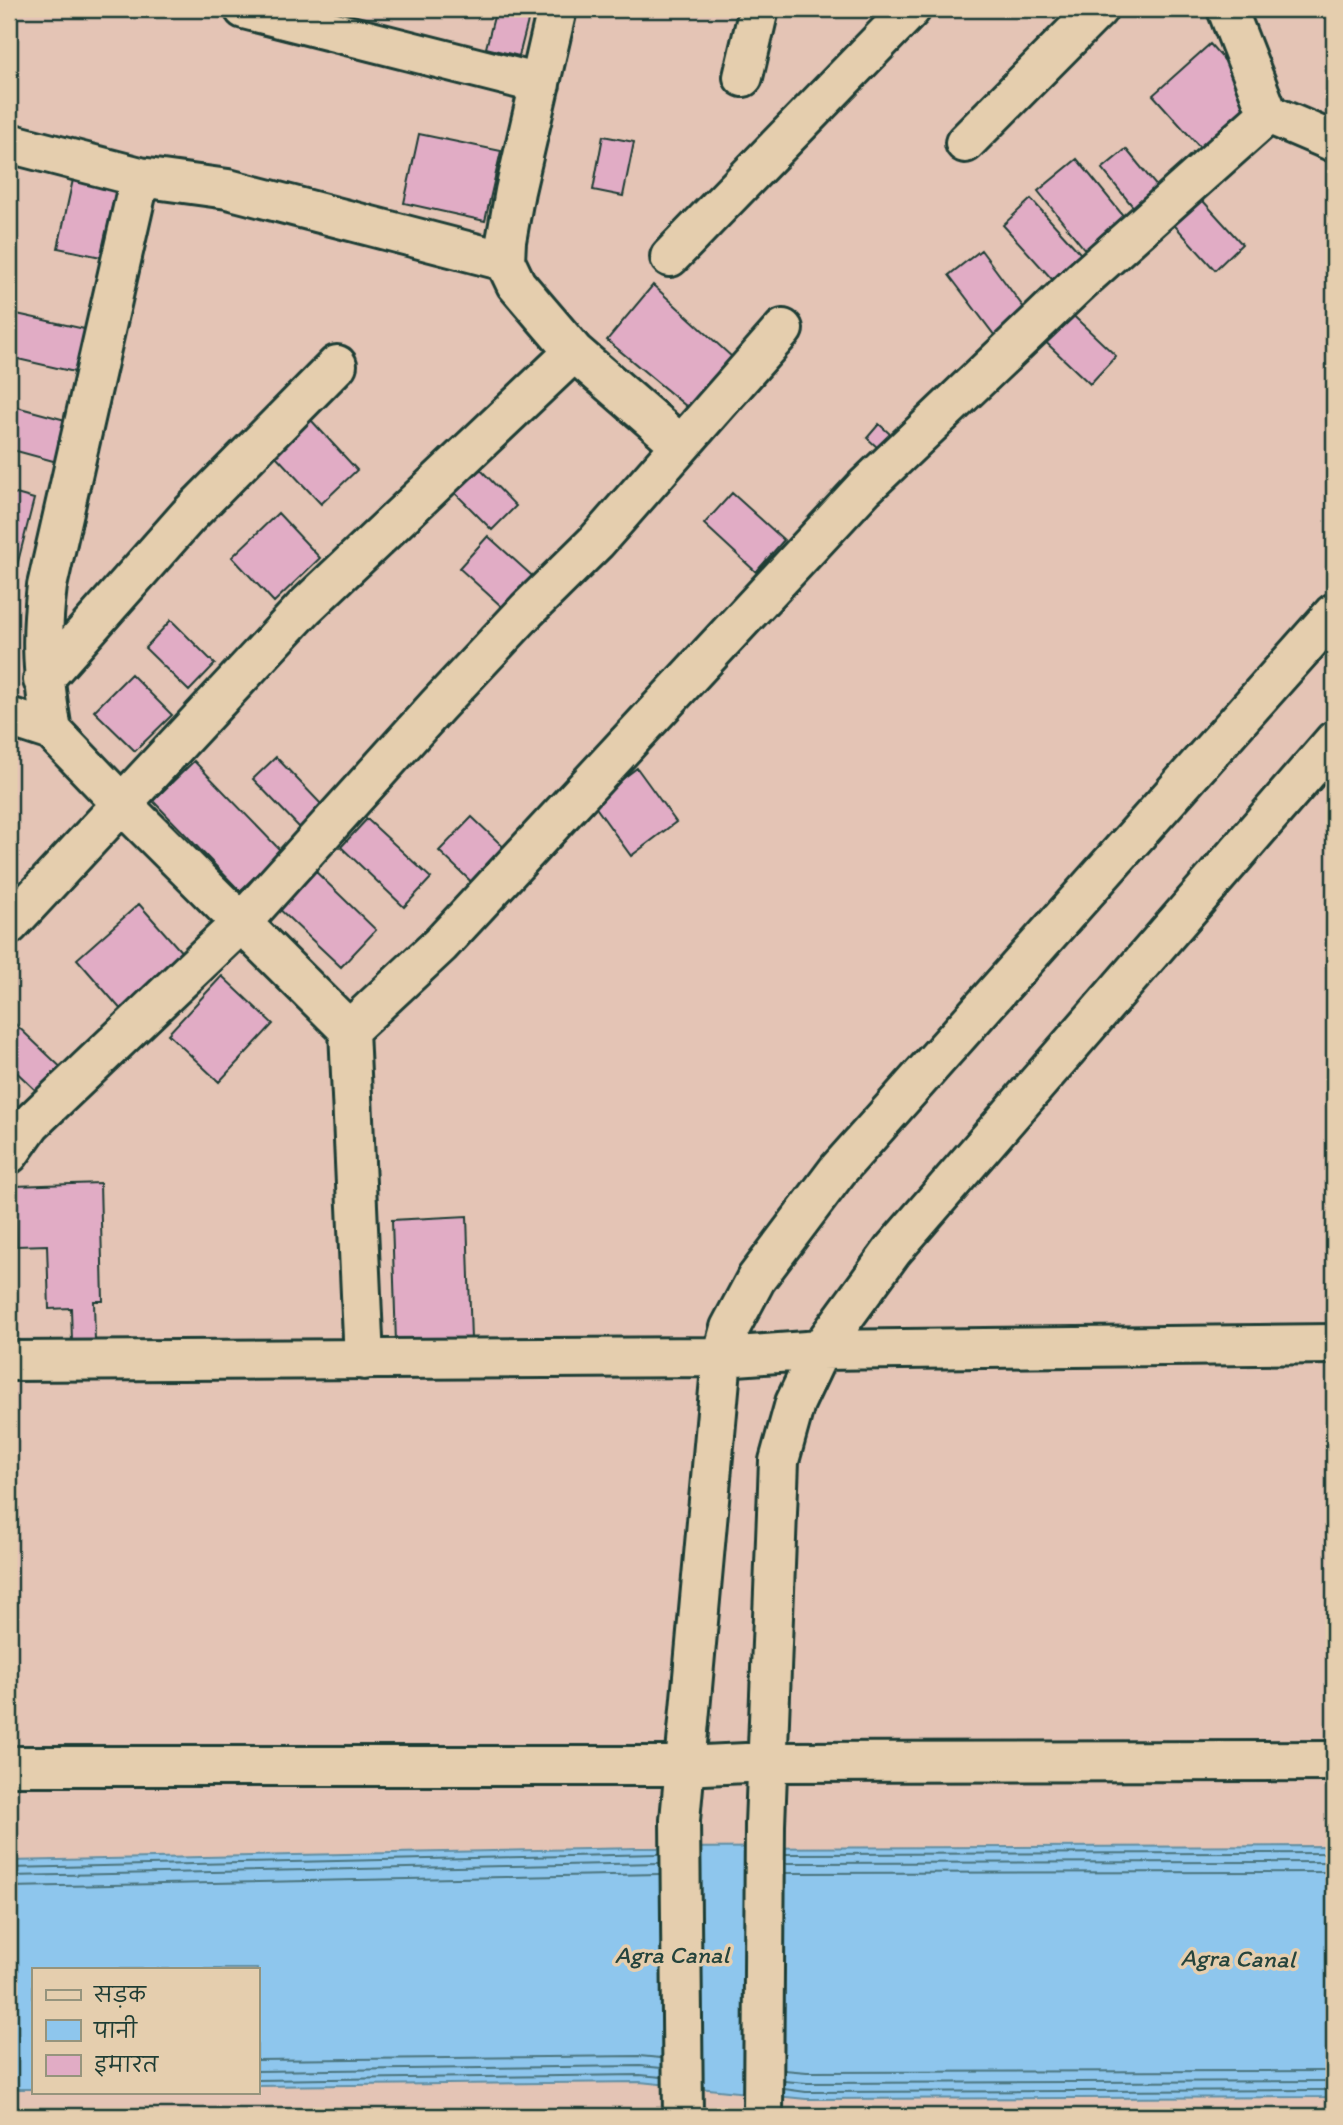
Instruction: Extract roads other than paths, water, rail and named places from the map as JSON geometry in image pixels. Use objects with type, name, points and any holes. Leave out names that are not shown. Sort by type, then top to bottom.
[{"type":"street","points":[[244,9],[540,84]]},
{"type":"street","points":[[557,9],[515,191],[505,261],[516,284],[574,352],[681,445]]},
{"type":"street","points":[[743,76],[759,9]]},
{"type":"street","points":[[670,257],[911,9]]},
{"type":"street","points":[[965,143],[1098,9]]},
{"type":"street","points":[[1227,9],[1268,114],[1334,142]]},
{"type":"street","points":[[349,1030],[440,945],[864,488],[1081,281],[1268,114]]},
{"type":"street","points":[[9,143],[140,177],[228,189],[505,261]]},
{"type":"street","points":[[52,731],[44,680],[42,628],[47,586],[140,177]]},
{"type":"street","points":[[9,1154],[31,1123],[242,922],[437,706],[527,610],[597,541],[783,329]]},
{"type":"street","points":[[9,925],[304,608],[574,352]]},
{"type":"street","points":[[44,680],[197,507],[337,365]]},
{"type":"street","points":[[683,2116],[680,1819],[722,1357],[730,1328],[756,1279],[838,1170],[1334,612]]},
{"type":"street","points":[[9,717],[52,731],[121,804],[349,1030],[364,1360]]},
{"type":"street","points":[[762,2116],[765,1825],[779,1461],[795,1403],[820,1350],[893,1250],[1334,741]]},
{"type":"street","points":[[9,1362],[722,1357],[820,1350],[1334,1345]]},
{"type":"street","points":[[9,1766],[684,1766],[767,1762],[1334,1761]]},
{"type":"water","name":"Agra Canal","points":[[1334,1846],[1334,2097],[806,2099],[640,2082],[259,2086],[259,1968],[32,1968],[32,2089],[9,2089],[9,1861],[639,1848]]}]
